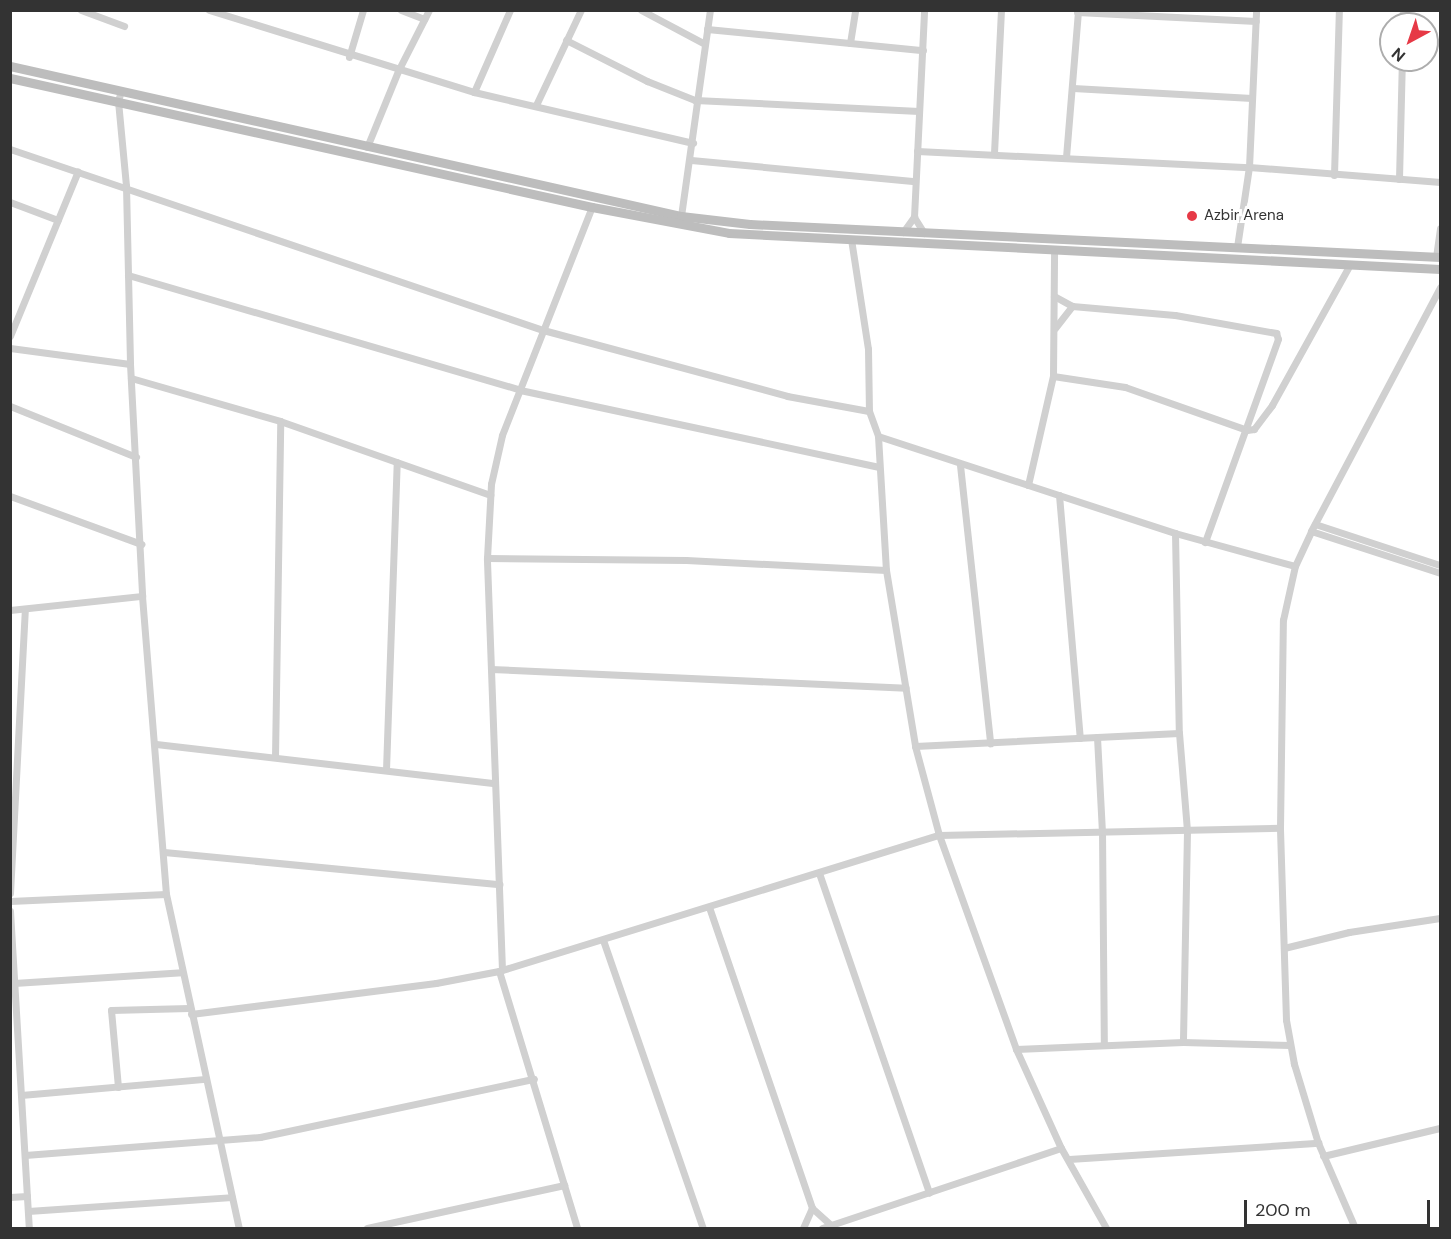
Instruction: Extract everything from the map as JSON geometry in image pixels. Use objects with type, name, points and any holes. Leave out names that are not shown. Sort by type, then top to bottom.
[{"type":"main road","points":[[10,66],[367,147],[729,233],[1440,269]]},
{"type":"main road","points":[[10,78],[592,207],[607,205],[750,224],[1438,257]]},
{"type":"main road","points":[[1009,237],[1009,248]]},
{"type":"street","points":[[81,10],[124,26]]},
{"type":"street","points":[[209,10],[349,57],[474,92],[693,143]]},
{"type":"street","points":[[349,57],[363,10]]},
{"type":"street","points":[[401,10],[424,19]]},
{"type":"street","points":[[367,147],[398,70],[429,10]]},
{"type":"street","points":[[474,92],[510,10]]},
{"type":"street","points":[[536,105],[581,10]]},
{"type":"street","points":[[681,216],[691,160],[695,100],[703,43],[710,10]]},
{"type":"street","points":[[850,43],[855,10]]},
{"type":"street","points":[[924,10],[914,217],[924,233]]},
{"type":"street","points":[[994,153],[1001,10]]},
{"type":"street","points":[[1237,247],[1249,167],[1256,10]]},
{"type":"street","points":[[1334,175],[1339,10]]},
{"type":"street","points":[[641,11],[703,43]]},
{"type":"street","points":[[1066,157],[1078,11],[1256,21]]},
{"type":"street","points":[[707,29],[923,50]]},
{"type":"street","points":[[566,40],[647,81],[695,100],[919,111]]},
{"type":"street","points":[[1399,179],[1402,72]]},
{"type":"street","points":[[1073,88],[1252,98]]},
{"type":"street","points":[[121,91],[118,101],[126,186],[130,364],[142,596],[156,744],[166,894],[239,1228]]},
{"type":"street","points":[[10,149],[126,186],[543,330],[787,396],[869,411]]},
{"type":"street","points":[[917,151],[1249,167],[1440,182]]},
{"type":"street","points":[[691,160],[915,181]]},
{"type":"street","points":[[10,336],[78,171]]},
{"type":"street","points":[[10,202],[58,220]]},
{"type":"street","points":[[577,1228],[501,970],[487,558],[490,495],[502,435],[592,207]]},
{"type":"street","points":[[903,232],[914,217]]},
{"type":"street","points":[[1438,257],[1440,228]]},
{"type":"street","points":[[851,239],[868,349],[869,411],[878,436],[878,467],[886,570],[915,746],[939,835],[1016,1049],[1061,1148],[1106,1228]]},
{"type":"street","points":[[1028,485],[1053,376],[1054,251]]},
{"type":"street","points":[[1053,376],[1125,387],[1247,430],[1257,427],[1272,405],[1349,266]]},
{"type":"street","points":[[128,275],[520,390],[878,467]]},
{"type":"street","points":[[1355,1228],[1318,1143],[1290,1045],[1280,828],[1281,652],[1295,566],[1440,287]]},
{"type":"street","points":[[1054,296],[1072,306],[1175,315],[1276,333],[1278,339],[1205,542]]},
{"type":"street","points":[[1055,328],[1072,306]]},
{"type":"street","points":[[10,348],[130,364]]},
{"type":"street","points":[[131,378],[280,421],[490,495]]},
{"type":"street","points":[[10,406],[136,457]]},
{"type":"street","points":[[275,757],[280,421]]},
{"type":"street","points":[[878,436],[960,465],[1175,533],[1295,566]]},
{"type":"street","points":[[386,770],[397,462]]},
{"type":"street","points":[[960,465],[990,743]]},
{"type":"street","points":[[1059,495],[1080,738]]},
{"type":"street","points":[[10,496],[141,544]]},
{"type":"street","points":[[1313,528],[1440,565]]},
{"type":"street","points":[[1313,528],[1440,573]]},
{"type":"street","points":[[1175,533],[1179,733],[1187,831],[1183,1042]]},
{"type":"street","points":[[487,558],[686,560],[886,570]]},
{"type":"street","points":[[10,610],[142,596]]},
{"type":"street","points":[[10,893],[25,609]]},
{"type":"street","points":[[491,669],[906,688]]},
{"type":"street","points":[[915,746],[1179,733]]},
{"type":"street","points":[[1097,737],[1102,831],[1104,1044]]},
{"type":"street","points":[[156,744],[495,783]]},
{"type":"street","points":[[118,1087],[111,1010],[190,1011],[436,983],[501,970],[939,835],[1280,828]]},
{"type":"street","points":[[164,852],[499,884]]},
{"type":"street","points":[[819,873],[929,1193]]},
{"type":"street","points":[[10,901],[166,894]]},
{"type":"street","points":[[709,907],[812,1209],[832,1226]]},
{"type":"street","points":[[10,911],[28,1228]]},
{"type":"street","points":[[1284,948],[1349,932],[1440,918]]},
{"type":"street","points":[[603,940],[703,1228]]},
{"type":"street","points":[[14,983],[182,972]]},
{"type":"street","points":[[1016,1049],[1183,1042],[1290,1045]]},
{"type":"street","points":[[21,1095],[205,1079]]},
{"type":"street","points":[[25,1155],[260,1137],[534,1079]]},
{"type":"street","points":[[1323,1156],[1440,1128]]},
{"type":"street","points":[[1069,1159],[1318,1143]]},
{"type":"street","points":[[822,1228],[1061,1148]]},
{"type":"street","points":[[368,1228],[564,1185]]},
{"type":"street","points":[[10,1197],[27,1196]]},
{"type":"street","points":[[28,1211],[232,1197]]},
{"type":"street","points":[[802,1228],[812,1209]]},
{"type":"place","name":"Azbir Arena","points":[[1192,216]]}]
